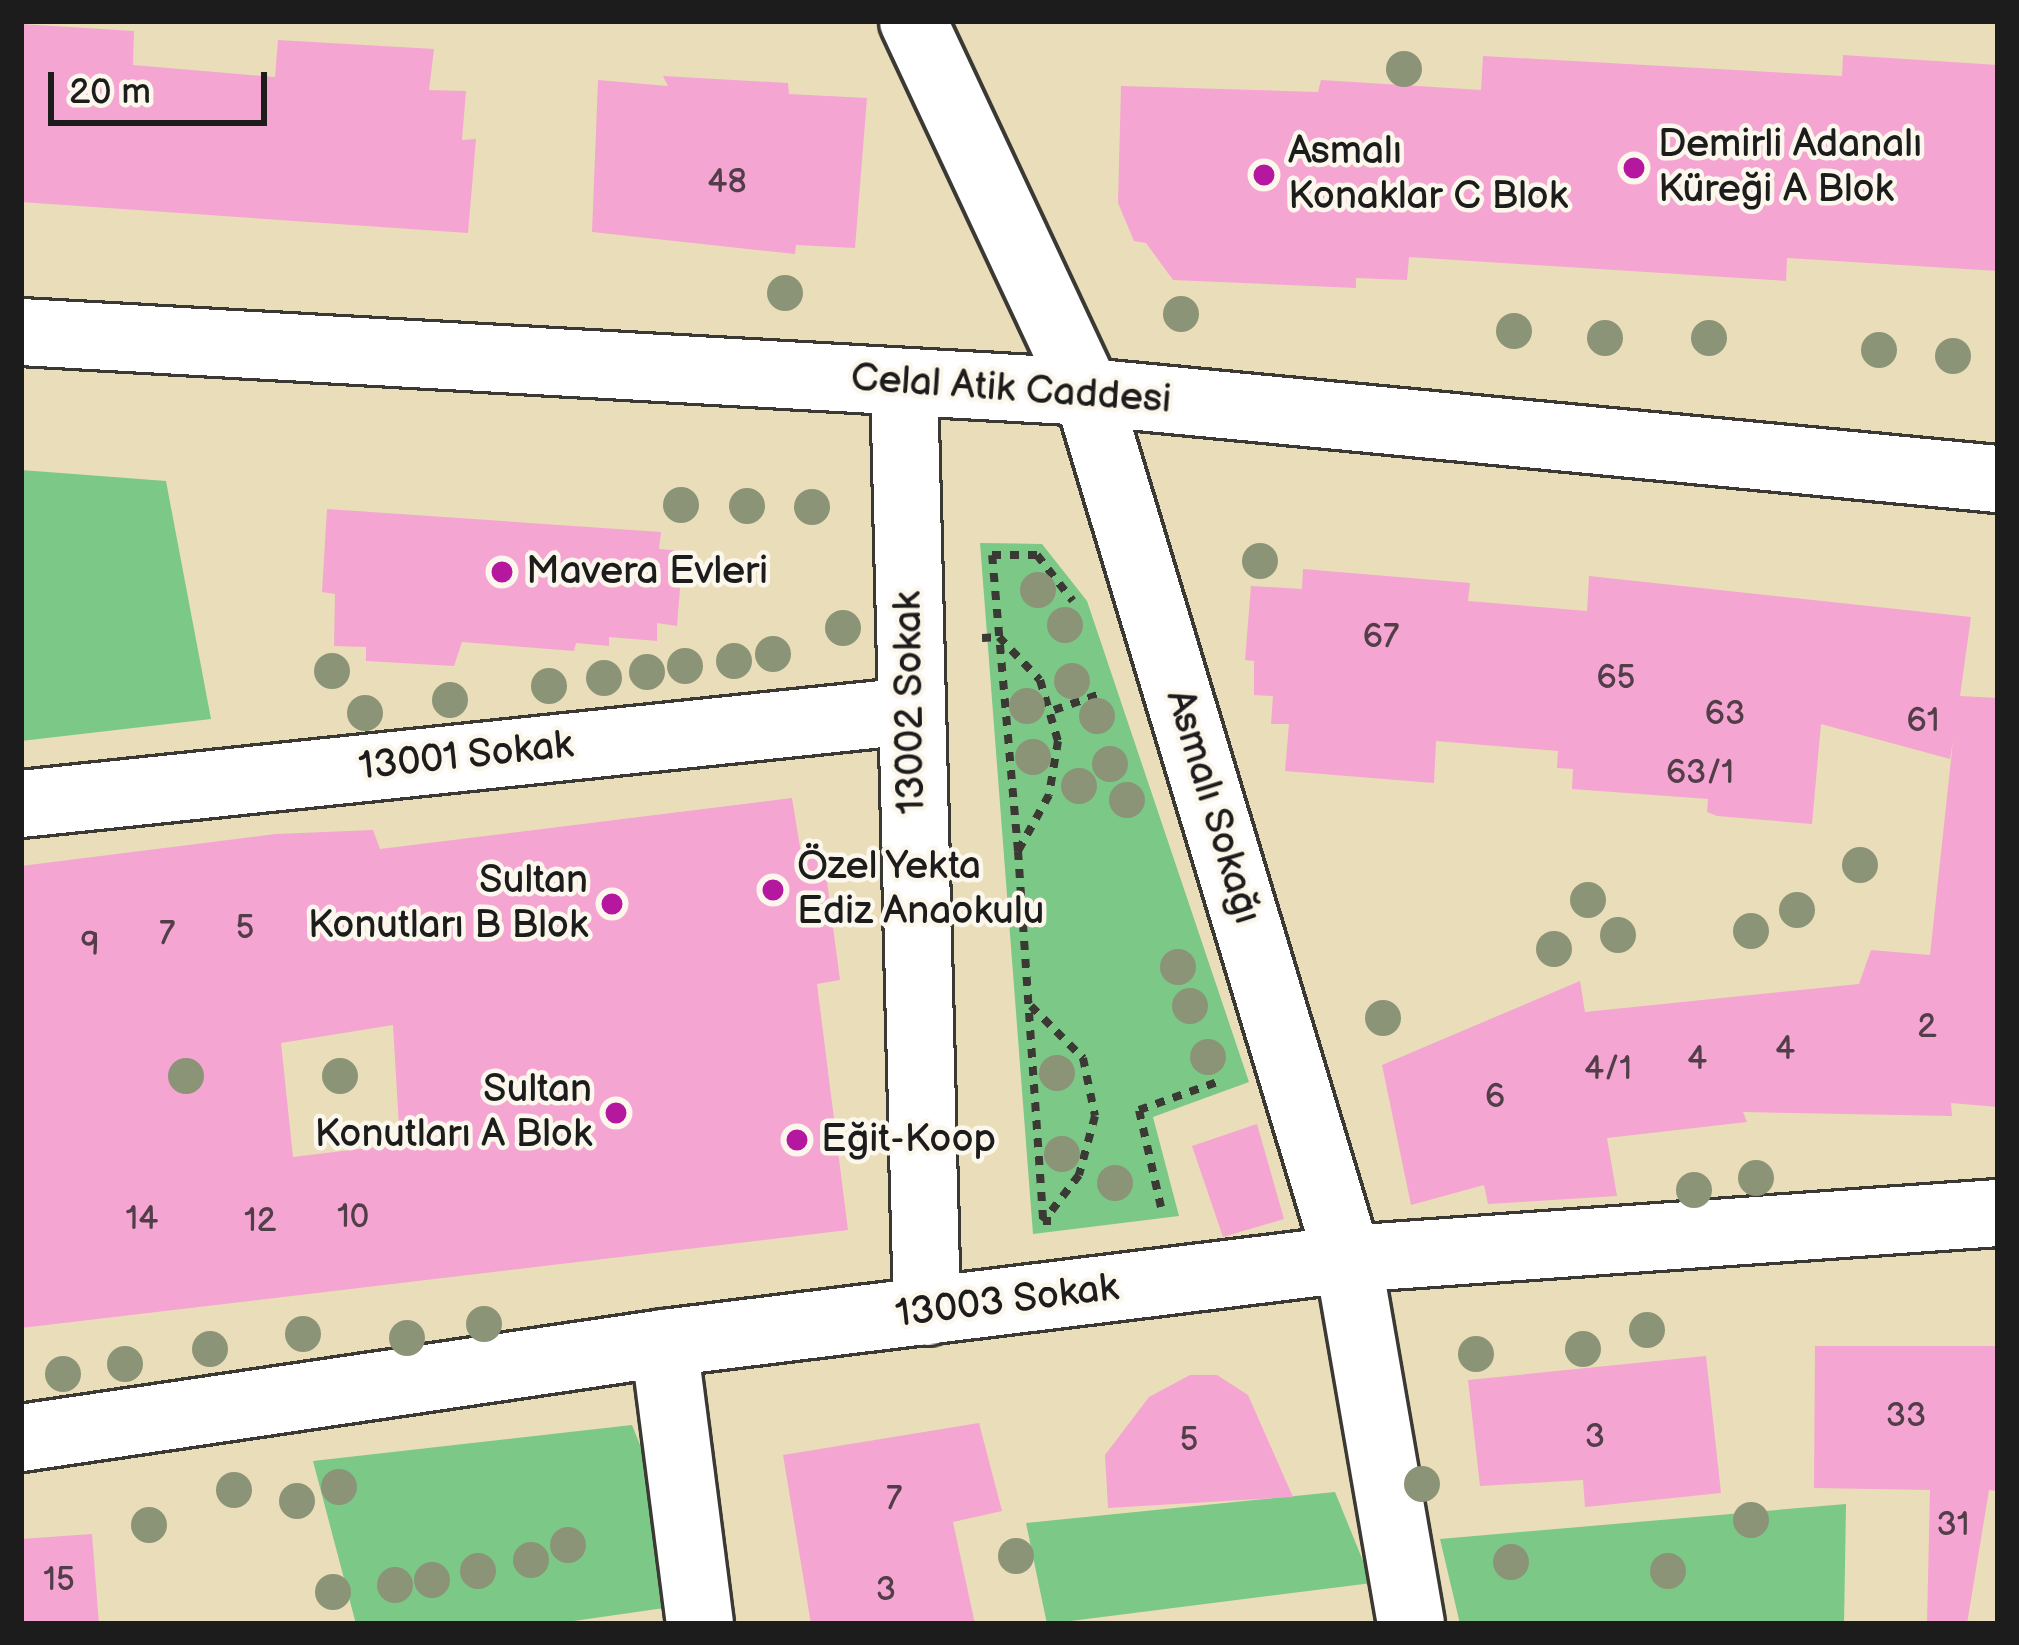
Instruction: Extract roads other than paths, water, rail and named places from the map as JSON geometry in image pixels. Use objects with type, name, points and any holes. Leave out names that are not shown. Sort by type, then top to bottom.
[{"type":"street","name":"Asmalı Sokağı","points":[[913,21],[1087,392],[1348,1259],[1411,1624]]},
{"type":"street","name":"Celal Atik Caddesi","points":[[21,332],[1087,392],[1998,479]]},
{"type":"street","name":"13002 Sokak","points":[[904,382],[928,1312]]},
{"type":"street","name":"13001 Sokak","points":[[21,804],[911,711]]},
{"type":"street","name":"13003 Sokak","points":[[21,1438],[664,1343],[1348,1259],[1998,1213]]},
{"type":"street","points":[[664,1343],[700,1624]]},
{"type":"place","name":"Demirli Adanalı Küreği A Blok","points":[[1634,168]]},
{"type":"place","name":"Asmalı Konaklar C Blok","points":[[1264,175]]},
{"type":"place","name":"Mavera Evleri","points":[[502,572]]},
{"type":"place","name":"Özel Yekta Ediz Anaokulu","points":[[773,890]]},
{"type":"place","name":"Sultan Konutları B Blok","points":[[612,904]]},
{"type":"place","name":"Sultan Konutları A Blok","points":[[616,1113]]},
{"type":"place","name":"Eğit-Koop","points":[[797,1140]]}]
